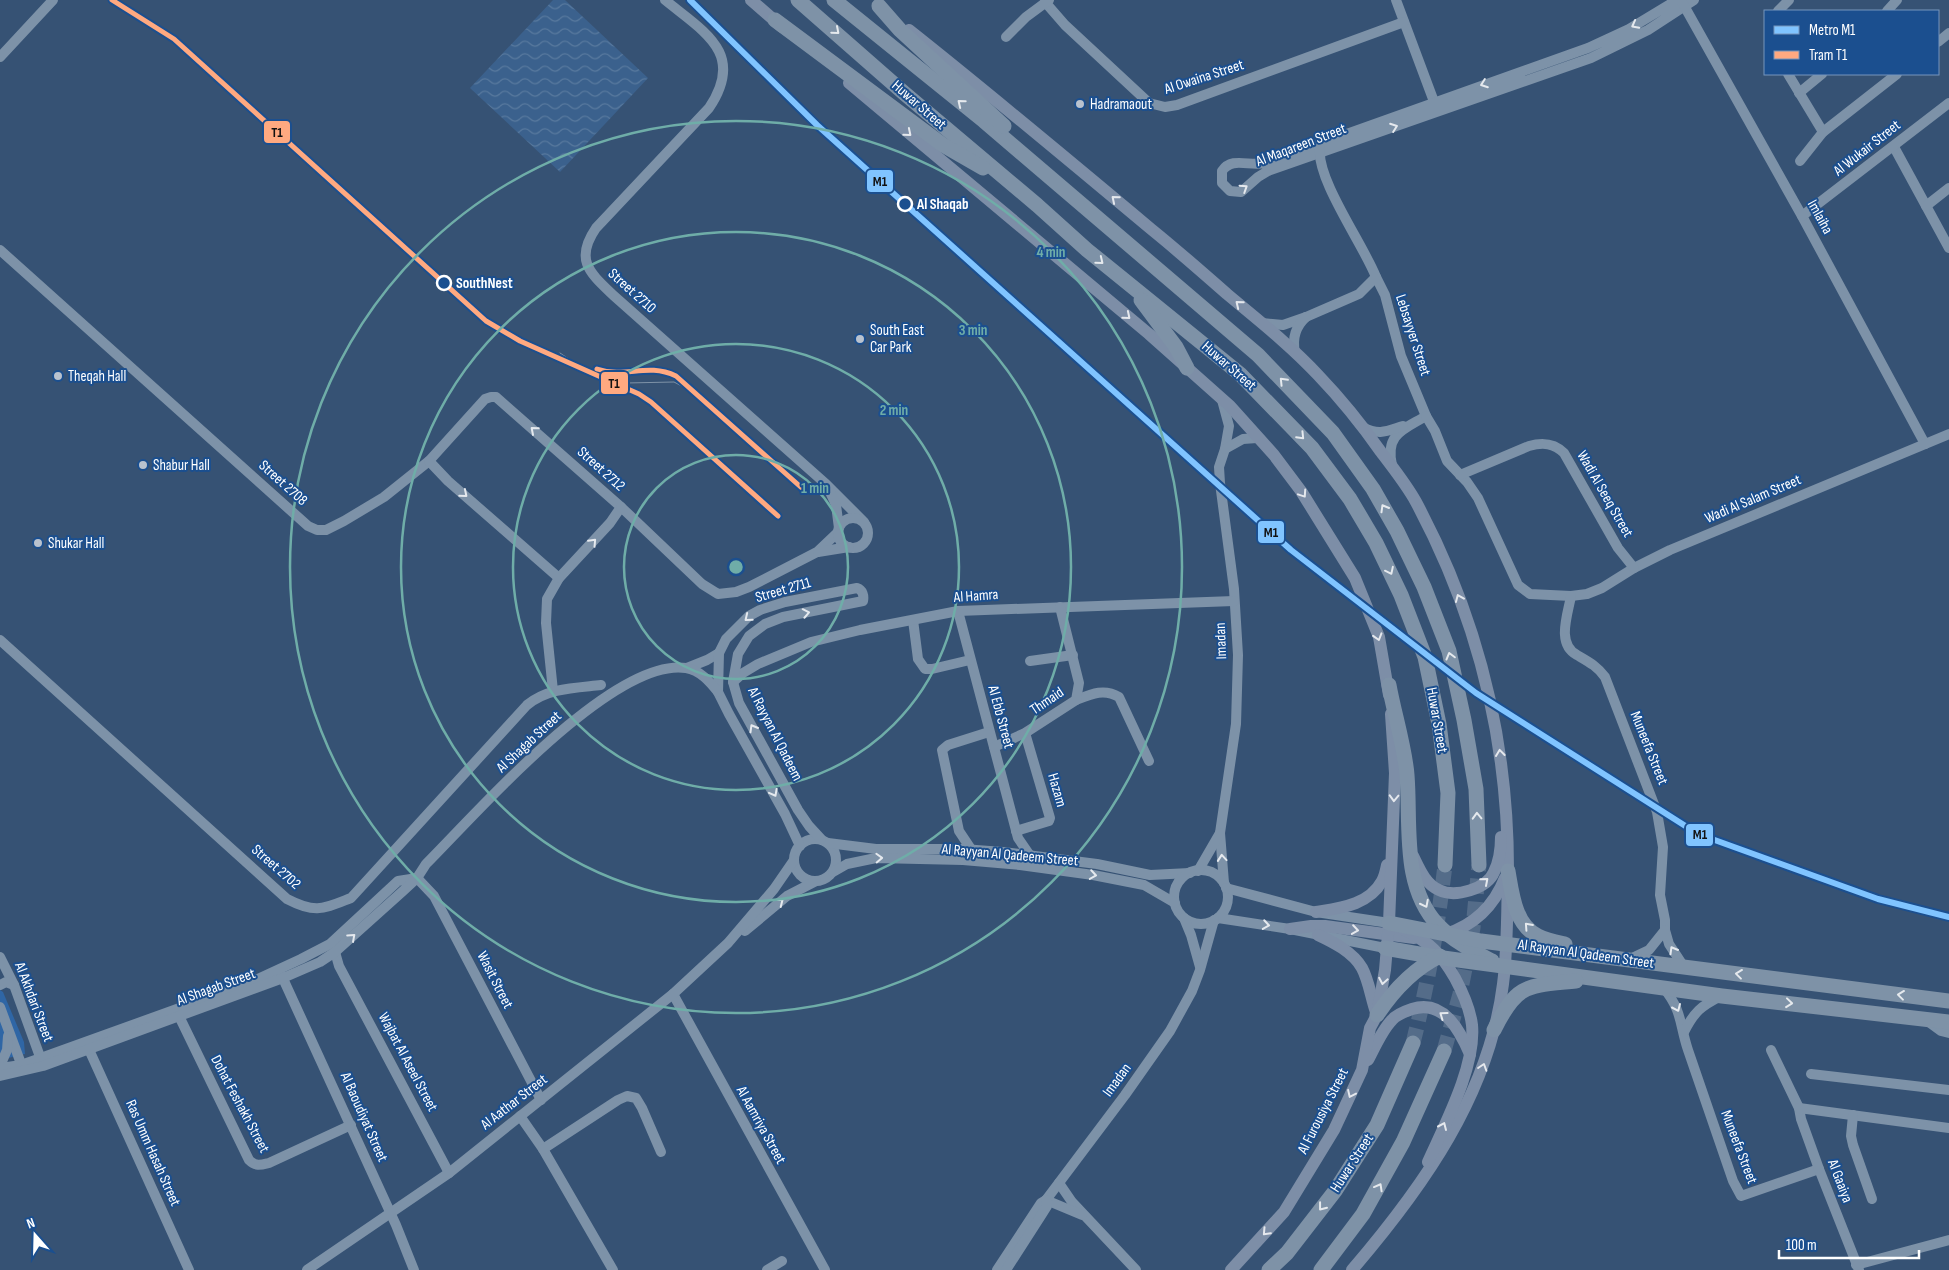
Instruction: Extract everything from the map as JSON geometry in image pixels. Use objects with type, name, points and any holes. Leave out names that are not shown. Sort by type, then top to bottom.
[{"type":"highway","name":"Huwar Street","points":[[798,0],[1087,250],[1240,374],[1312,448],[1350,499],[1376,543],[1401,594],[1425,656],[1437,714],[1448,793],[1445,865]]},
{"type":"highway","name":"Huwar Street","points":[[834,0],[984,121],[1258,355],[1333,433],[1373,489],[1398,531],[1424,587],[1449,651],[1476,789],[1479,865]]},
{"type":"highway","points":[[876,3],[900,30],[1006,128],[1038,168]]},
{"type":"highway","points":[[775,20],[944,146],[1018,189]]},
{"type":"highway","points":[[1128,283],[1176,347],[1188,368]]},
{"type":"highway","points":[[1389,685],[1407,773],[1412,874],[1421,897],[1437,924],[1448,934],[1464,946],[1504,967]]},
{"type":"highway","points":[[1508,871],[1514,904],[1529,930],[1538,936],[1604,956]]},
{"type":"highway","name":"Al Rayyan Al Qadeem Street","points":[[1387,935],[1448,934],[1481,941],[1949,1001]]},
{"type":"highway","name":"Al Rayyan Al Qadeem Street","points":[[1387,935],[1440,956],[1504,967],[1722,996],[1949,1022]]},
{"type":"highway","points":[[1377,1015],[1417,970],[1440,956],[1481,941]]},
{"type":"highway","points":[[1494,1030],[1505,1008],[1513,998],[1527,988],[1602,979]]},
{"type":"highway","name":"Huwar Street","points":[[1270,1270],[1287,1253],[1335,1191],[1377,1125],[1413,1043]]},
{"type":"highway","points":[[1321,1270],[1363,1214],[1403,1142],[1444,1052]]},
{"type":"main road","name":"Huwar Street","points":[[751,0],[1149,334],[1230,406],[1274,455],[1301,491],[1355,578],[1379,637],[1389,685],[1395,773],[1392,851]]},
{"type":"main road","points":[[876,3],[1086,174],[1262,323],[1324,381],[1363,427],[1415,500],[1464,609],[1494,712],[1508,833],[1506,944],[1503,985],[1494,1030],[1480,1075],[1468,1104],[1447,1143],[1384,1232],[1352,1270]]},
{"type":"main road","points":[[1410,849],[1428,882],[1439,890],[1460,894],[1479,887],[1494,874],[1501,847],[1503,786]]},
{"type":"main road","points":[[1316,912],[1358,903],[1370,895],[1382,881],[1392,851]]},
{"type":"main road","name":"Al Furousiya Street","points":[[1231,1270],[1284,1212],[1334,1130],[1362,1070],[1370,1028],[1377,1015],[1385,970],[1392,851]]},
{"type":"main road","points":[[1290,929],[1325,926],[1387,935],[1433,938],[1448,934],[1471,923],[1486,910],[1499,894],[1508,871]]},
{"type":"main road","points":[[1318,935],[1335,943],[1361,966],[1377,1015]]},
{"type":"main road","points":[[1416,1187],[1460,1086],[1470,1054],[1472,1036],[1470,1012],[1462,991],[1440,956],[1422,938]]},
{"type":"main road","points":[[1362,1070],[1394,1018],[1407,1010],[1417,1007],[1429,1007],[1445,1014],[1459,1030],[1470,1054]]},
{"type":"street","points":[[0,57],[53,0]]},
{"type":"street","name":"Street 2710","points":[[665,0],[708,35],[715,43],[724,68],[721,87],[709,108],[596,228],[586,248],[585,257],[589,270],[614,295],[826,484],[864,522]]},
{"type":"street","points":[[1396,0],[1436,107]]},
{"type":"street","name":"Al Maqareen Street","points":[[1436,107],[1259,164],[1230,163],[1222,171],[1222,183],[1230,191],[1241,192],[1268,171],[1320,153],[1594,45],[1681,2],[1694,0]]},
{"type":"street","points":[[1779,10],[1789,0]]},
{"type":"street","points":[[1888,10],[1897,0]]},
{"type":"street","points":[[1006,38],[1026,17],[1047,1]]},
{"type":"street","name":"Al Owaina Street","points":[[1047,1],[1065,25],[1149,103],[1165,107],[1177,105],[1404,22]]},
{"type":"street","name":"Imlaiha","points":[[1681,2],[1802,216],[1925,444]]},
{"type":"street","points":[[1939,41],[1949,33]]},
{"type":"street","points":[[1789,75],[1822,132]]},
{"type":"street","points":[[1799,93],[1821,75]]},
{"type":"street","points":[[1800,161],[1822,132],[1896,75]]},
{"type":"street","name":"Al Wukair Street","points":[[1802,216],[1949,103]]},
{"type":"street","points":[[1320,153],[1323,142]]},
{"type":"street","points":[[1894,147],[1949,248]]},
{"type":"street","name":"Lebsayyer Street","points":[[1320,153],[1334,197],[1385,295],[1401,356],[1426,416],[1435,431],[1447,461],[1460,475]]},
{"type":"street","points":[[1926,206],[1949,188]]},
{"type":"street","name":"Street 2708","points":[[0,250],[308,526],[317,530],[326,530],[335,526],[384,497],[429,461]]},
{"type":"street","points":[[1262,323],[1283,324],[1306,317],[1359,294],[1376,277]]},
{"type":"street","points":[[1295,352],[1295,332],[1306,317]]},
{"type":"street","name":"Street 2712","points":[[429,461],[485,399],[496,397],[621,507],[610,523],[559,578],[550,594],[546,607],[548,658],[553,691]]},
{"type":"street","name":"Imadan","points":[[1222,400],[1229,426],[1220,466],[1220,483],[1234,601],[1238,655],[1236,724],[1220,834],[1225,886]]},
{"type":"street","points":[[1392,466],[1391,444],[1397,434],[1426,416]]},
{"type":"street","points":[[1363,427],[1372,432],[1382,433],[1404,425],[1413,424]]},
{"type":"street","name":"Wadi Al Salam Street","points":[[1460,475],[1478,498],[1518,585],[1530,594],[1571,596],[1595,591],[1634,568],[1676,548],[1949,434]]},
{"type":"street","points":[[1225,449],[1243,439],[1257,438]]},
{"type":"street","name":"Wadi Al Seeq Street","points":[[1460,475],[1529,446],[1540,443],[1558,447],[1564,453],[1618,548],[1634,568]]},
{"type":"street","points":[[429,461],[559,578]]},
{"type":"street","name":"Street 2710","points":[[826,484],[836,505],[838,530]]},
{"type":"street","points":[[621,507],[702,584],[718,594],[736,592],[749,587],[817,552],[838,530],[842,522],[853,518],[864,522],[868,538],[860,546],[817,552]]},
{"type":"street","points":[[838,530],[843,544],[849,548]]},
{"type":"street","name":"Street 2711","points":[[719,653],[726,638],[749,616],[760,610],[785,602],[857,588],[863,594],[862,601]]},
{"type":"street","name":"Muneefa Street","points":[[1571,596],[1565,635],[1567,645],[1573,653],[1596,666],[1604,677],[1657,812],[1663,847],[1660,895],[1665,930],[1669,944],[1684,967]]},
{"type":"street","name":"Al Rayyan Al Qadeem","points":[[824,841],[809,826],[798,810],[739,703],[733,682],[738,654],[743,644],[756,629],[783,617],[862,601]]},
{"type":"street","name":"Al Hamra","points":[[733,682],[758,664],[811,642],[958,611],[1234,601]]},
{"type":"street","name":"Thmaid","points":[[994,747],[1025,733],[1076,700],[1079,683],[1060,607]]},
{"type":"street","name":"Al Ebb Street","points":[[958,611],[1018,838],[1028,854]]},
{"type":"street","points":[[912,620],[918,659],[925,669],[932,670],[970,660]]},
{"type":"street","name":"Street 2702","points":[[0,640],[288,900],[303,907],[321,909],[351,898],[527,705],[553,691],[601,685]]},
{"type":"street","name":"Al Rayyan Al Qadeem","points":[[719,653],[718,692],[785,814],[800,846]]},
{"type":"street","name":"Al Shagab Street","points":[[0,1076],[42,1062],[249,983],[320,962],[335,952],[417,878],[426,864],[550,740],[594,705],[631,680],[661,669],[687,668],[719,653]]},
{"type":"street","points":[[1030,661],[1073,656]]},
{"type":"street","points":[[687,668],[708,680],[718,692]]},
{"type":"street","points":[[1076,700],[1093,693],[1103,692],[1112,693],[1119,697],[1149,761]]},
{"type":"street","points":[[971,849],[959,831],[942,750],[948,745],[990,732]]},
{"type":"street","name":"Hazam","points":[[1016,831],[1044,823],[1049,821],[1050,818],[1025,733]]},
{"type":"street","points":[[945,848],[956,838],[959,831]]},
{"type":"street","points":[[1003,852],[1010,847],[1016,831]]},
{"type":"street","name":"Imadan","points":[[1194,872],[1220,834]]},
{"type":"street","points":[[809,840],[824,841],[834,849],[836,864],[833,872],[825,878],[816,881],[803,877],[798,872],[794,860],[796,852],[800,846],[809,840]]},
{"type":"street","name":"Al Rayyan Al Qadeem Street","points":[[824,841],[876,849],[945,848],[1028,854],[1150,874],[1194,872]]},
{"type":"street","name":"Al Rayyan Al Qadeem Street","points":[[833,872],[847,864],[876,858],[963,860],[1010,864],[1093,875],[1144,885],[1175,903]]},
{"type":"street","name":"Al Aathar Street","points":[[728,943],[774,889],[794,860]]},
{"type":"street","points":[[1194,872],[1215,874],[1225,886],[1228,899],[1226,906],[1216,919],[1202,924],[1189,921],[1177,910],[1175,890],[1178,883],[1194,872]]},
{"type":"street","name":"Al Shagab Street","points":[[87,1045],[179,1016],[281,974],[330,944],[398,882],[417,878]]},
{"type":"street","name":"Wasit Street","points":[[417,878],[438,903],[541,1100]]},
{"type":"street","name":"Al Aathar Street","points":[[307,1270],[449,1173],[673,994],[728,943],[787,896],[816,881]]},
{"type":"street","name":"Al Rayyan Al Qadeem Street","points":[[1225,886],[1387,935]]},
{"type":"street","points":[[1184,918],[1191,935],[1200,970]]},
{"type":"street","name":"Imadan","points":[[996,1270],[1041,1203],[1046,1200],[1125,1095],[1170,1031],[1192,992],[1216,919]]},
{"type":"street","name":"Al Rayyan Al Qadeem Street","points":[[1216,919],[1290,929],[1318,935],[1387,935]]},
{"type":"street","points":[[1628,960],[1649,950],[1665,930]]},
{"type":"street","name":"Wajbat Al Aseel Street","points":[[335,952],[339,966],[449,1173]]},
{"type":"street","name":"Al Akhdari Street","points":[[0,956],[14,985],[42,1062]]},
{"type":"street","points":[[320,962],[339,966]]},
{"type":"street","name":"Al Baoudiyat Street","points":[[281,974],[351,1125],[414,1270]]},
{"type":"street","points":[[0,985],[6,982],[14,985]]},
{"type":"street","name":"Muneefa Street","points":[[1663,987],[1673,1000],[1680,1016],[1685,1041],[1733,1181],[1741,1196],[1819,1169]]},
{"type":"street","name":"Al Aamriya Street","points":[[673,994],[824,1270]]},
{"type":"street","points":[[1684,1032],[1691,1017],[1704,1005],[1722,996]]},
{"type":"street","points":[[0,1007],[22,1068]]},
{"type":"street","name":"Dohat Feshakh Street","points":[[179,1016],[245,1152],[254,1165],[259,1166],[269,1162],[351,1125]]},
{"type":"street","name":"Al Rayyan Al Qadeem Street","points":[[1923,1018],[1940,1031],[1949,1033]]},
{"type":"street","points":[[0,1067],[7,1050],[7,1030]]},
{"type":"street","name":"Ras Umm Hasah Street","points":[[87,1045],[189,1270]]},
{"type":"street","name":"Al Gaaiya","points":[[1771,1050],[1799,1108],[1801,1120],[1857,1267],[1949,1240]]},
{"type":"street","name":"Al Shagab Street","points":[[0,1067],[22,1068]]},
{"type":"street","points":[[1810,1074],[1949,1090]]},
{"type":"street","points":[[543,1149],[627,1096],[636,1098],[661,1152]]},
{"type":"street","points":[[1799,1108],[1949,1128]]},
{"type":"street","points":[[1853,1115],[1851,1136],[1853,1145],[1872,1198]]},
{"type":"street","points":[[520,1116],[543,1149],[611,1269]]},
{"type":"street","points":[[1058,1183],[1085,1216],[1136,1270]]},
{"type":"street","points":[[1046,1200],[1085,1216]]},
{"type":"street","name":"Imadan","points":[[1006,1270],[1047,1206],[1046,1200]]},
{"type":"street","points":[[767,1270],[782,1261]]},
{"type":"shaded area","points":[[0,990],[3,992],[24,1042],[25,1054],[0,1060]]},
{"type":"water","points":[[553,0],[565,0],[648,78],[560,172],[470,88]]},
{"type":"tunnel","points":[[1413,1043],[1432,954],[1445,865]]},
{"type":"tunnel","points":[[1444,1051],[1460,994],[1473,928],[1479,865]]},
{"type":"tram line","name":"T1","points":[[112,0],[174,39],[486,321],[520,341],[639,394],[651,402],[778,516]]},
{"type":"tram line","points":[[560,353],[582,368]]},
{"type":"tram line","name":"T1","points":[[597,369],[608,372],[655,370],[676,376],[803,489]]},
{"type":"tram line","points":[[607,379],[626,383],[674,382],[695,393]]},
{"type":"metro line","name":"M1","points":[[690,0],[817,125],[1291,550],[1476,693],[1698,834],[1878,899],[1949,917]]},
{"type":"place","name":"Hadramaout","points":[[1080,104]]},
{"type":"place","name":"Al Shaqab","points":[[905,204]]},
{"type":"place","name":"SouthNest","points":[[444,283]]},
{"type":"place","name":"South East Car Park","points":[[860,339]]},
{"type":"place","name":"Theqah Hall","points":[[58,376]]},
{"type":"place","name":"Shabur Hall","points":[[143,465]]},
{"type":"place","name":"Shukar Hall","points":[[38,543]]}]
